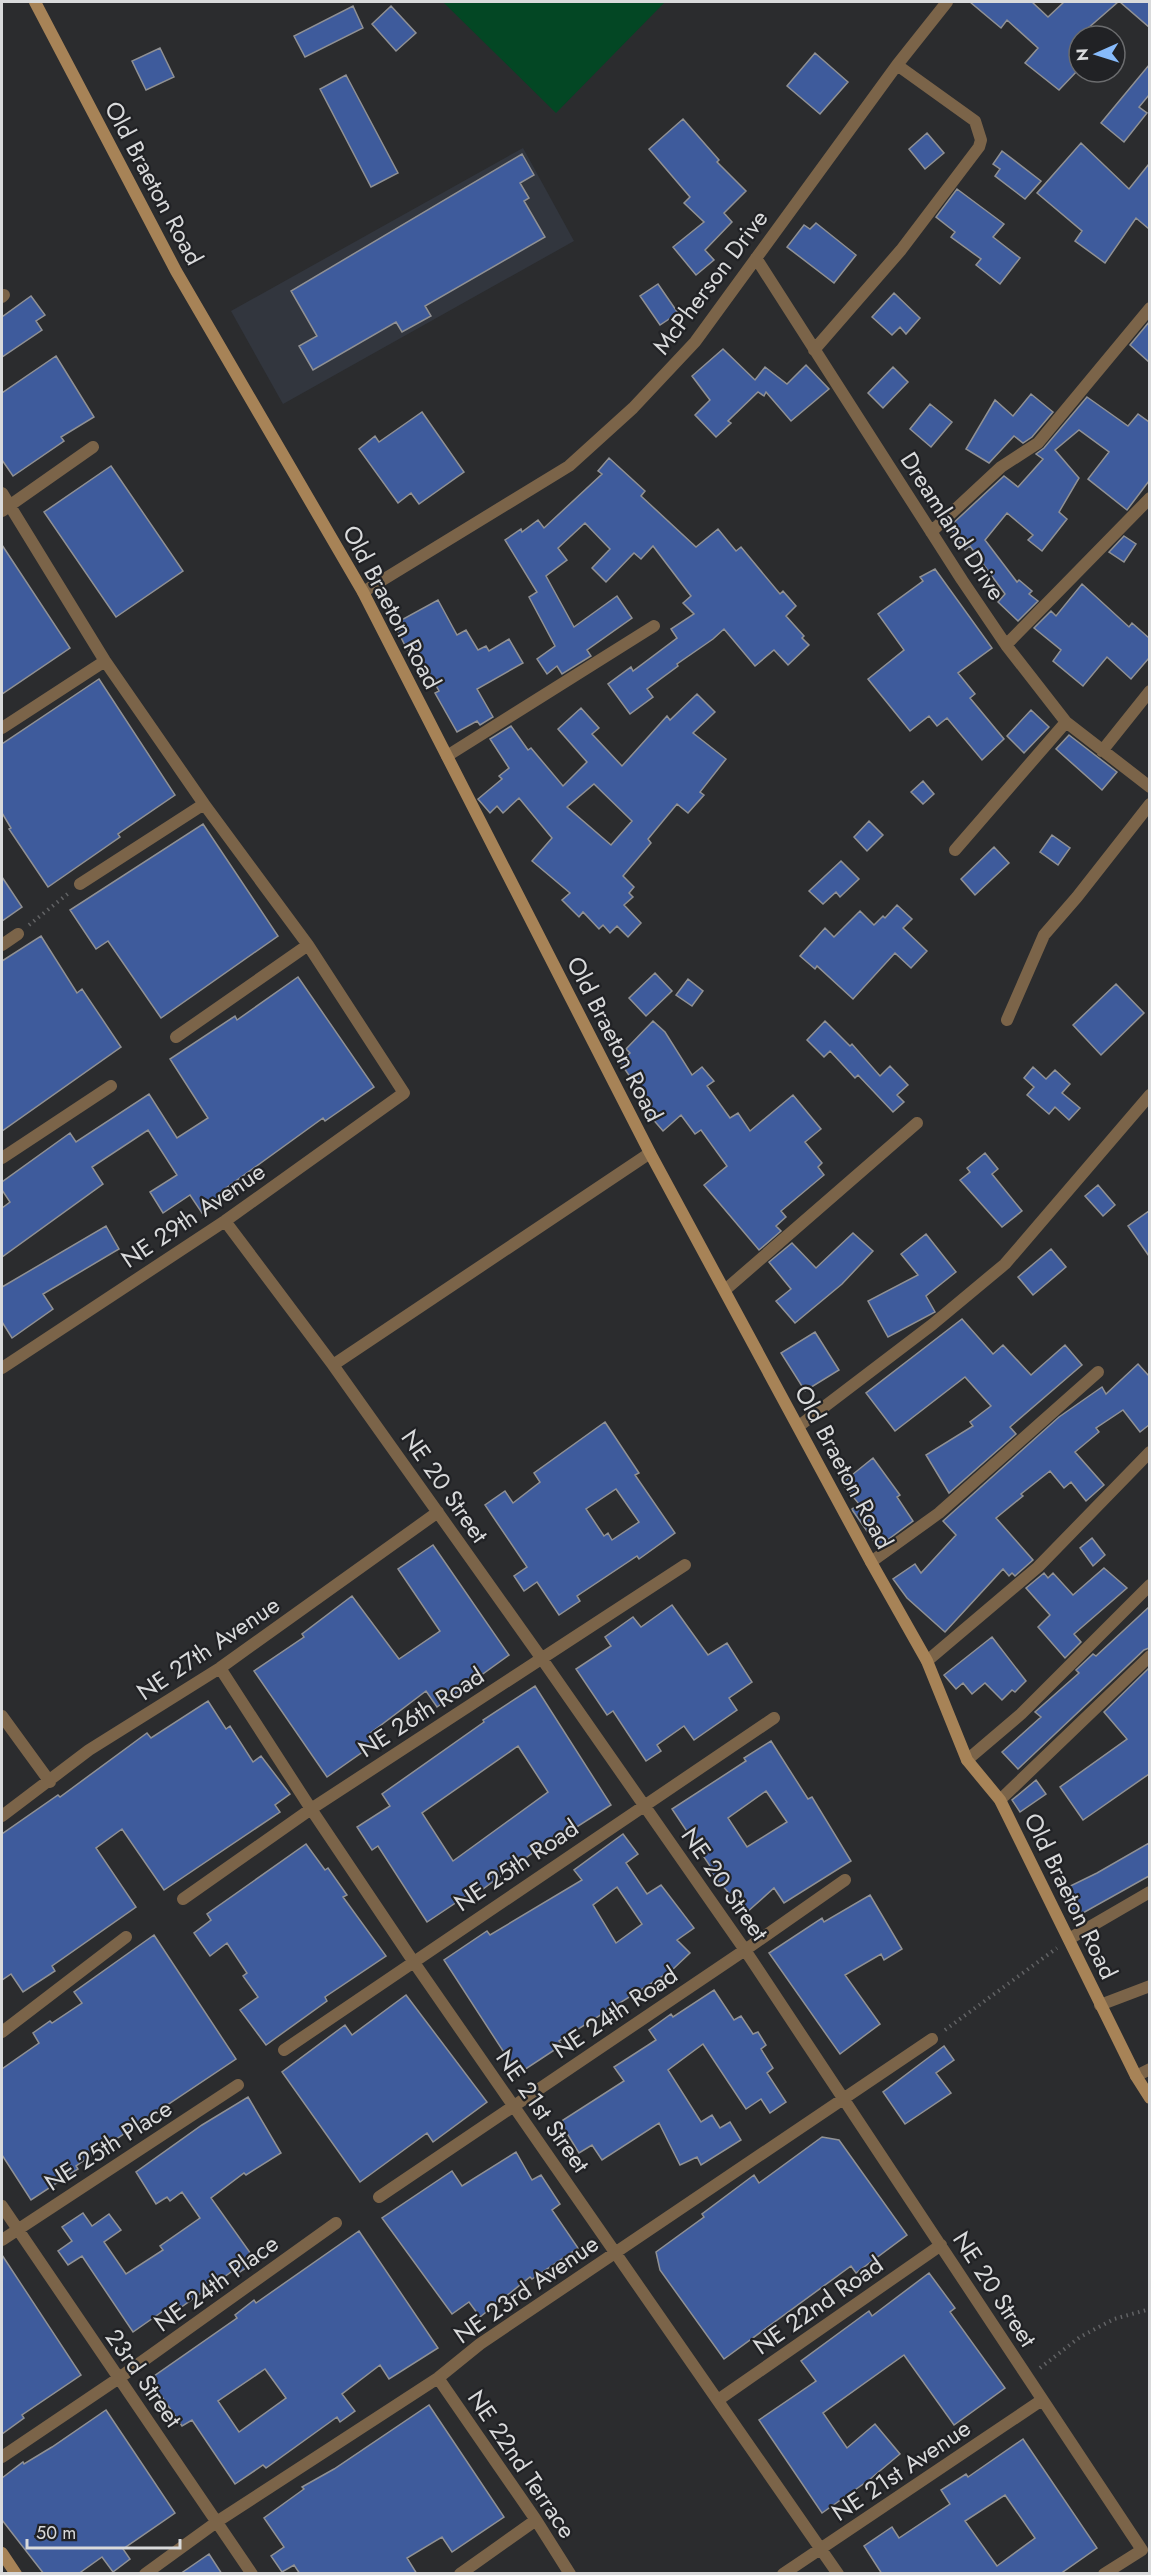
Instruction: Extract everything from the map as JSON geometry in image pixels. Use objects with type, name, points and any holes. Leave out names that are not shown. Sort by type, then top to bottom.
[{"type":"street","name":"Old Braeton Road","points":[[35,2],[176,272],[363,592],[650,1153],[927,1661],[967,1760],[1000,1800],[1100,2005],[1149,2098]]},
{"type":"street","name":"McPherson Drive","points":[[363,592],[569,466],[633,408],[695,342],[897,65],[947,2]]},
{"type":"street","points":[[814,350],[901,250],[979,147],[981,140],[975,121],[897,65]]},
{"type":"street","name":"Dreamland Drive","points":[[756,258],[1006,645],[1066,722],[1149,787]]},
{"type":"street","points":[[931,532],[1001,467],[1038,443],[1149,308]]},
{"type":"street","points":[[6,508],[93,447]]},
{"type":"street","points":[[2,493],[6,508],[105,661],[204,804],[308,945],[176,1037]]},
{"type":"street","points":[[1006,645],[1149,498]]},
{"type":"street","points":[[447,756],[654,626]]},
{"type":"street","points":[[2,728],[105,661]]},
{"type":"street","points":[[1102,751],[1149,691]]},
{"type":"street","points":[[955,850],[1066,722]]},
{"type":"street","points":[[80,884],[204,804]]},
{"type":"street","points":[[1007,1020],[1044,935],[1077,897],[1149,804]]},
{"type":"street","points":[[2,945],[18,934]]},
{"type":"street","name":"NE 29th Avenue","points":[[3,1363],[225,1221],[404,1093],[308,945]]},
{"type":"street","points":[[2,1158],[111,1086]]},
{"type":"street","points":[[799,1426],[933,1324],[1005,1264],[1149,1095]]},
{"type":"street","points":[[725,1290],[917,1123]]},
{"type":"street","points":[[333,1365],[650,1153]]},
{"type":"street","name":"NE 20 Street","points":[[225,1221],[333,1365],[438,1512],[745,1950],[1142,2550],[1104,2574]]},
{"type":"street","points":[[871,1562],[939,1513],[1098,1372]]},
{"type":"street","points":[[927,1661],[1038,1567],[1149,1452]]},
{"type":"street","name":"NE 27th Avenue","points":[[2,1816],[50,1782],[89,1750],[220,1668],[438,1512]]},
{"type":"street","name":"NE 26th Road","points":[[183,1899],[311,1809],[685,1565]]},
{"type":"street","points":[[967,1760],[1021,1714],[1149,1585]]},
{"type":"street","points":[[1000,1800],[1149,1656]]},
{"type":"street","name":"NE 21st Street","points":[[220,1668],[413,1961],[837,2574]]},
{"type":"street","points":[[2,1716],[50,1782]]},
{"type":"street","name":"NE 25th Road","points":[[284,2050],[774,1718]]},
{"type":"street","name":"NE 24th Road","points":[[378,2197],[845,1880]]},
{"type":"street","points":[[1069,1939],[1149,1893]]},
{"type":"street","points":[[2,2032],[126,1937]]},
{"type":"street","points":[[1100,2005],[1149,1986]]},
{"type":"street","name":"NE 23rd Avenue","points":[[145,2574],[218,2521],[438,2378],[480,2343],[932,2039]]},
{"type":"street","points":[[1136,2076],[1149,2069]]},
{"type":"street","name":"NE 25th Place","points":[[2,2240],[237,2085]]},
{"type":"street","name":"23rd Street","points":[[2,2206],[252,2574]]},
{"type":"street","name":"NE 24th Place","points":[[2,2457],[119,2378],[336,2223]]},
{"type":"street","name":"NE 22nd Road","points":[[718,2400],[941,2245]]},
{"type":"street","name":"NE 22nd Terrace","points":[[438,2378],[536,2520],[570,2574]]},
{"type":"street","name":"NE 21st Avenue","points":[[783,2574],[1042,2400]]},
{"type":"street","points":[[460,2574],[536,2520]]},
{"type":"street","points":[[2,2553],[16,2574]]},
{"type":"path","points":[[18,934],[80,884]]},
{"type":"path","points":[[932,2039],[1069,1939]]},
{"type":"path","points":[[1027,2378],[1080,2337],[1114,2319],[1149,2309]]},
{"type":"shaded area","points":[[523,148],[574,241],[283,404],[231,311]]},
{"type":"green space","points":[[443,2],[665,2],[556,113]]},
{"type":"building","points":[[970,2],[1032,2],[1048,17],[1064,2],[1118,2],[1093,24],[1067,24],[1067,82],[1059,90],[1025,63],[1038,48],[1007,20],[1001,28]]},
{"type":"building","points":[[1120,2],[1149,2],[1149,27]]},
{"type":"building","points":[[353,6],[363,28],[305,57],[294,36]]},
{"type":"building","points":[[391,6],[416,33],[396,51],[372,24]]},
{"type":"building","points":[[160,48],[174,77],[146,90],[132,61]]},
{"type":"building","points":[[815,53],[848,82],[820,114],[787,86]]},
{"type":"building","points":[[1149,65],[1149,95],[1139,107],[1147,113],[1124,142],[1101,123]]},
{"type":"building","points":[[346,75],[398,173],[371,187],[320,89]]},
{"type":"building","points":[[683,119],[719,160],[717,162],[746,191],[724,213],[732,222],[705,250],[714,260],[696,275],[673,247],[704,222],[684,203],[690,197],[649,149]]},
{"type":"building","points":[[927,133],[944,153],[925,169],[909,149]]},
{"type":"building","points":[[1081,143],[1129,189],[1149,164],[1149,229],[1136,218],[1105,263],[1075,241],[1082,231],[1037,193]]},
{"type":"building","points":[[1002,151],[1041,181],[1025,199],[995,176],[1000,169],[993,164]]},
{"type":"building","points":[[522,154],[534,175],[520,183],[529,198],[524,201],[545,237],[425,306],[431,316],[402,332],[396,322],[313,370],[299,346],[317,336],[291,291]]},
{"type":"building","points":[[957,189],[1004,224],[993,237],[1020,258],[1000,284],[976,265],[981,259],[951,237],[955,232],[936,217]]},
{"type":"building","points":[[816,223],[856,255],[834,283],[787,247],[804,225],[810,229]]},
{"type":"building","points":[[658,284],[678,313],[660,325],[640,296]]},
{"type":"building","points":[[894,293],[920,318],[906,334],[900,327],[892,335],[872,317]]},
{"type":"building","points":[[31,296],[45,315],[36,321],[42,330],[2,357],[2,317]]},
{"type":"building","points":[[1149,322],[1149,362],[1130,345]]},
{"type":"building","points":[[723,349],[755,380],[765,367],[787,384],[806,365],[829,389],[791,421],[766,392],[764,396],[758,392],[728,421],[731,423],[716,437],[695,415],[710,400],[692,376]]},
{"type":"building","points":[[56,356],[94,417],[61,437],[64,441],[13,476],[2,460],[2,393]]},
{"type":"building","points":[[893,367],[908,382],[883,408],[868,393]]},
{"type":"building","points":[[1031,394],[1053,412],[1032,437],[1023,443],[1014,436],[989,463],[966,449],[995,400],[1013,416]]},
{"type":"building","points":[[1087,397],[1128,426],[1138,414],[1149,422],[1149,481],[1127,510],[1088,479],[1109,452],[1079,430],[1055,450],[1079,478],[1059,512],[1067,519],[1042,551],[1028,540],[1033,535],[1007,513],[985,540],[1017,582],[1019,580],[1032,591],[1029,594],[1038,601],[1018,621],[998,602],[1005,594],[970,546],[965,550],[949,527],[1004,476],[1018,487],[1043,459],[1036,454],[1044,448]]},
{"type":"building","points":[[930,404],[952,422],[931,447],[910,429]]},
{"type":"building","points":[[422,412],[464,472],[419,504],[411,493],[398,503],[359,449],[375,436],[379,442]]},
{"type":"building","points":[[609,458],[645,491],[641,496],[696,547],[718,529],[736,551],[741,547],[780,594],[783,591],[796,606],[786,616],[809,645],[788,665],[774,650],[755,666],[724,629],[647,689],[653,697],[630,714],[608,684],[631,667],[633,671],[677,638],[671,629],[694,614],[683,603],[691,596],[653,546],[641,559],[634,553],[606,582],[592,568],[610,549],[585,523],[558,548],[567,560],[546,576],[574,627],[617,596],[632,618],[587,650],[591,656],[562,674],[557,666],[547,674],[537,659],[555,646],[529,597],[537,592],[505,540],[521,529],[522,532],[538,520],[544,528],[602,474],[598,471]]},
{"type":"building","points":[[111,466],[183,571],[116,617],[44,512]]},
{"type":"building","points":[[1124,536],[1136,544],[1124,562],[1109,552]]},
{"type":"building","points":[[2,545],[70,648],[2,694]]},
{"type":"building","points":[[935,569],[992,648],[958,673],[975,694],[970,698],[1004,739],[982,760],[947,718],[937,726],[929,716],[910,731],[868,679],[904,650],[878,614],[923,581],[920,577]]},
{"type":"building","points":[[1082,584],[1129,627],[1132,623],[1149,638],[1149,658],[1131,679],[1107,657],[1083,686],[1053,661],[1061,650],[1034,628],[1051,611],[1056,616]]},
{"type":"building","points":[[438,600],[457,635],[466,630],[478,650],[486,646],[489,651],[509,639],[523,663],[477,689],[493,717],[480,725],[477,721],[457,732],[435,693],[439,691],[418,653],[411,657],[394,624]]},
{"type":"building","points":[[99,679],[175,795],[118,834],[120,837],[48,887],[9,829],[11,828],[2,813],[2,744]]},
{"type":"building","points":[[697,694],[715,712],[693,733],[726,759],[700,792],[704,795],[688,813],[677,804],[648,839],[651,843],[623,876],[634,887],[629,893],[633,897],[624,905],[641,923],[628,937],[617,926],[610,933],[603,925],[599,929],[583,912],[579,917],[562,900],[570,893],[532,861],[552,838],[519,798],[503,813],[497,806],[490,813],[478,799],[502,779],[499,776],[509,768],[490,739],[511,726],[528,750],[531,748],[563,786],[587,762],[558,729],[581,708],[599,728],[592,734],[622,766],[667,716],[670,720]],"holes":[[[594,784],[632,821],[611,845],[567,807]]]},
{"type":"building","points":[[1031,710],[1049,727],[1024,753],[1007,736]]},
{"type":"building","points":[[1069,735],[1117,772],[1102,790],[1056,749]]},
{"type":"building","points":[[923,781],[934,794],[923,804],[911,792]]},
{"type":"building","points":[[869,821],[883,835],[867,851],[854,837]]},
{"type":"building","points":[[203,824],[278,936],[161,1018],[108,941],[96,949],[70,910]]},
{"type":"building","points":[[1052,835],[1070,848],[1058,865],[1040,852]]},
{"type":"building","points":[[994,847],[1009,863],[975,895],[961,879]]},
{"type":"building","points":[[841,861],[859,879],[840,897],[836,892],[823,904],[809,891]]},
{"type":"building","points":[[2,877],[22,907],[2,921]]},
{"type":"building","points":[[897,905],[912,919],[903,928],[927,951],[911,968],[895,953],[853,999],[817,966],[815,969],[800,956],[825,928],[834,937],[860,911],[874,925],[883,916],[885,918]]},
{"type":"building","points":[[41,936],[77,993],[82,989],[121,1047],[2,1131],[2,961]]},
{"type":"building","points":[[655,973],[672,991],[646,1016],[629,998]]},
{"type":"building","points":[[298,977],[374,1087],[325,1121],[323,1118],[222,1191],[227,1198],[202,1213],[190,1195],[163,1213],[150,1192],[177,1175],[148,1130],[92,1167],[103,1184],[2,1257],[2,1208],[10,1202],[2,1190],[2,1182],[70,1133],[76,1142],[149,1094],[177,1138],[208,1118],[170,1059],[235,1016],[237,1020]]},
{"type":"building","points":[[688,979],[703,991],[692,1006],[676,995]]},
{"type":"building","points":[[1116,984],[1144,1013],[1101,1055],[1073,1025]]},
{"type":"building","points":[[653,1021],[665,1032],[692,1075],[702,1067],[714,1081],[707,1086],[730,1118],[738,1113],[750,1131],[793,1095],[821,1129],[805,1142],[822,1163],[818,1167],[824,1175],[781,1211],[786,1217],[776,1226],[781,1231],[759,1250],[704,1185],[727,1166],[701,1130],[695,1134],[681,1115],[663,1131],[645,1110],[650,1106],[620,1062],[630,1053],[626,1049]]},
{"type":"building","points":[[825,1021],[850,1046],[852,1044],[880,1076],[890,1066],[908,1085],[897,1095],[904,1102],[893,1112],[858,1075],[855,1078],[830,1051],[824,1057],[807,1040]]},
{"type":"building","points":[[1033,1067],[1046,1079],[1055,1070],[1070,1084],[1062,1093],[1080,1108],[1069,1120],[1055,1107],[1049,1114],[1027,1095],[1034,1087],[1024,1078]]},
{"type":"building","points":[[985,1153],[998,1169],[992,1174],[1022,1211],[1002,1227],[960,1180],[970,1172],[967,1168]]},
{"type":"building","points":[[1098,1185],[1115,1205],[1103,1216],[1085,1196]]},
{"type":"building","points":[[1149,1211],[1149,1256],[1128,1226]]},
{"type":"building","points":[[106,1226],[119,1249],[43,1294],[53,1309],[12,1338],[2,1322],[2,1287]]},
{"type":"building","points":[[853,1233],[873,1251],[842,1284],[795,1323],[776,1301],[791,1289],[769,1262],[792,1243],[816,1268]]},
{"type":"building","points":[[926,1234],[956,1272],[926,1296],[935,1312],[888,1337],[868,1301],[918,1275],[901,1254]]},
{"type":"building","points":[[1051,1249],[1066,1267],[1033,1295],[1018,1277]]},
{"type":"building","points":[[962,1319],[993,1354],[1003,1345],[1031,1375],[1065,1345],[1082,1365],[1010,1427],[1016,1434],[949,1493],[926,1455],[973,1426],[970,1422],[991,1406],[965,1377],[895,1431],[866,1393]]},
{"type":"building","points":[[815,1332],[839,1370],[805,1391],[781,1353]]},
{"type":"building","points":[[1138,1364],[1149,1376],[1149,1425],[1140,1432],[1123,1410],[1096,1428],[1099,1432],[1075,1452],[1104,1485],[1086,1501],[1071,1482],[1064,1488],[1050,1471],[996,1518],[1033,1560],[1015,1576],[1012,1573],[1009,1576],[1003,1569],[945,1632],[907,1598],[893,1579],[915,1564],[921,1573],[956,1535],[943,1521],[1059,1417],[1102,1387],[1106,1394]]},
{"type":"building","points":[[605,1422],[639,1473],[635,1475],[675,1533],[639,1559],[637,1556],[577,1596],[580,1601],[559,1615],[537,1582],[524,1591],[514,1576],[527,1567],[485,1505],[505,1491],[513,1503],[540,1482],[534,1473]],"holes":[[[616,1489],[639,1522],[612,1540],[608,1533],[604,1536],[586,1509]]]},
{"type":"building","points":[[873,1458],[900,1495],[897,1497],[913,1521],[878,1547],[852,1509],[859,1504],[842,1483]]},
{"type":"building","points":[[1092,1538],[1105,1555],[1093,1566],[1080,1548]]},
{"type":"building","points":[[433,1545],[509,1655],[437,1707],[426,1691],[368,1735],[374,1744],[327,1777],[254,1671],[304,1637],[302,1634],[352,1596],[399,1659],[440,1631],[398,1569]]},
{"type":"building","points":[[1104,1568],[1127,1588],[1074,1634],[1081,1642],[1065,1658],[1038,1627],[1050,1615],[1026,1588],[1044,1573],[1048,1578],[1053,1573],[1073,1595]]},
{"type":"building","points":[[672,1605],[708,1655],[727,1643],[752,1682],[729,1698],[737,1710],[694,1740],[684,1726],[657,1745],[661,1751],[646,1761],[613,1711],[607,1715],[576,1669],[611,1646],[605,1637],[633,1617],[641,1627]]},
{"type":"building","points":[[1149,1607],[1149,1648],[1144,1650],[1018,1769],[1002,1752],[1041,1717],[1035,1712],[1079,1673],[1076,1670],[1093,1654],[1096,1656]]},
{"type":"building","points":[[992,1637],[1026,1681],[1002,1700],[985,1683],[972,1694],[963,1683],[956,1689],[944,1675]]},
{"type":"building","points":[[1149,1668],[1149,1774],[1083,1820],[1060,1787],[1127,1739],[1104,1712]]},
{"type":"building","points":[[535,1686],[611,1805],[558,1839],[556,1836],[483,1889],[481,1886],[427,1922],[378,1846],[372,1850],[357,1827],[390,1806],[382,1794],[484,1722],[483,1720]],"holes":[[[518,1746],[548,1792],[453,1861],[422,1813]]]},
{"type":"building","points":[[208,1701],[226,1729],[230,1726],[253,1762],[261,1756],[290,1794],[275,1805],[280,1812],[164,1890],[122,1829],[96,1848],[136,1907],[52,1966],[55,1971],[23,1992],[11,1974],[2,1980],[2,1834],[58,1795],[60,1797],[147,1733],[151,1738]]},
{"type":"building","points":[[771,1741],[808,1799],[812,1797],[851,1861],[784,1903],[774,1888],[746,1913],[707,1868],[710,1866],[672,1809],[746,1761],[744,1758]],"holes":[[[766,1791],[787,1822],[747,1847],[728,1818]]]},
{"type":"building","points":[[1036,1780],[1046,1794],[1020,1812],[1012,1800]]},
{"type":"building","points":[[623,1834],[638,1854],[626,1863],[647,1894],[661,1885],[694,1928],[677,1940],[690,1953],[671,1971],[559,2041],[562,2045],[518,2074],[444,1960],[487,1931],[490,1935],[582,1880],[574,1870]],"holes":[[[617,1887],[642,1924],[616,1943],[593,1905]]]},
{"type":"building","points":[[1149,1843],[1149,1876],[1074,1918],[1060,1891]]},
{"type":"building","points":[[306,1844],[325,1870],[328,1868],[347,1895],[343,1897],[386,1956],[325,1997],[327,2001],[266,2045],[240,2010],[258,1997],[243,1976],[247,1973],[227,1943],[210,1956],[194,1933],[211,1920],[207,1914]]},
{"type":"building","points":[[870,1895],[902,1949],[884,1960],[881,1954],[845,1975],[880,2024],[840,2054],[769,1953],[822,1918],[824,1922]]},
{"type":"building","points":[[154,1935],[236,2059],[76,2166],[78,2169],[31,2200],[2,2155],[2,2069],[39,2043],[33,2033],[82,2003],[74,1992]]},
{"type":"building","points":[[714,1990],[734,2020],[741,2016],[753,2034],[758,2032],[766,2045],[761,2049],[773,2068],[767,2073],[786,2102],[770,2113],[761,2099],[746,2109],[703,2044],[668,2070],[701,2122],[712,2115],[720,2128],[730,2122],[741,2140],[701,2165],[697,2157],[680,2165],[659,2123],[602,2160],[592,2145],[579,2153],[560,2122],[624,2081],[614,2067],[656,2040],[649,2030],[671,2014],[673,2017]]},
{"type":"building","points":[[406,1995],[487,2102],[433,2142],[427,2133],[360,2182],[282,2072],[345,2025],[352,2035]]},
{"type":"building","points":[[944,2046],[954,2060],[936,2073],[951,2093],[905,2124],[883,2092]]},
{"type":"building","points":[[248,2097],[281,2153],[246,2175],[244,2173],[211,2198],[256,2261],[237,2274],[234,2270],[180,2308],[176,2302],[133,2332],[82,2256],[68,2265],[58,2251],[72,2241],[62,2227],[83,2213],[92,2226],[109,2214],[121,2230],[104,2242],[126,2274],[163,2250],[160,2246],[200,2218],[182,2192],[170,2201],[167,2197],[156,2204],[136,2172],[202,2125]]},
{"type":"building","points":[[822,2137],[839,2140],[907,2235],[856,2273],[851,2266],[724,2359],[660,2270],[656,2252],[704,2217],[702,2214],[754,2175],[759,2183]]},
{"type":"building","points":[[516,2152],[532,2180],[541,2175],[560,2204],[552,2210],[578,2248],[532,2279],[530,2277],[480,2317],[469,2302],[452,2314],[382,2218],[452,2171],[462,2186]]},
{"type":"building","points":[[359,2231],[438,2348],[389,2379],[380,2365],[342,2394],[355,2411],[340,2422],[337,2417],[266,2468],[263,2465],[235,2484],[192,2420],[182,2426],[162,2397],[160,2398],[147,2381],[237,2318],[235,2315],[254,2300],[256,2303]],"holes":[[[265,2369],[286,2398],[239,2432],[218,2401]]]},
{"type":"building","points":[[2,2255],[81,2375],[22,2415],[24,2418],[2,2434]]},
{"type":"building","points":[[929,2273],[955,2308],[950,2312],[1005,2388],[954,2425],[904,2355],[823,2413],[847,2448],[875,2424],[900,2454],[869,2480],[822,2513],[759,2420],[816,2381],[801,2361],[869,2311],[872,2316]]},
{"type":"building","points":[[429,2405],[504,2517],[452,2552],[442,2537],[407,2558],[417,2574],[300,2574],[294,2565],[282,2572],[271,2556],[284,2547],[264,2518],[304,2489],[302,2487],[334,2469]]},
{"type":"building","points":[[106,2410],[175,2513],[123,2549],[130,2559],[113,2572],[102,2557],[78,2574],[44,2574],[2,2520],[2,2478],[23,2462],[24,2464],[52,2447]]},
{"type":"building","points":[[1023,2439],[1097,2548],[1060,2574],[882,2574],[864,2546],[892,2527],[899,2538],[950,2504],[941,2490],[966,2474],[968,2477]],"holes":[[[1005,2495],[1035,2538],[997,2566],[965,2521]]]},
{"type":"building","points":[[209,2554],[222,2574],[180,2574]]}]
